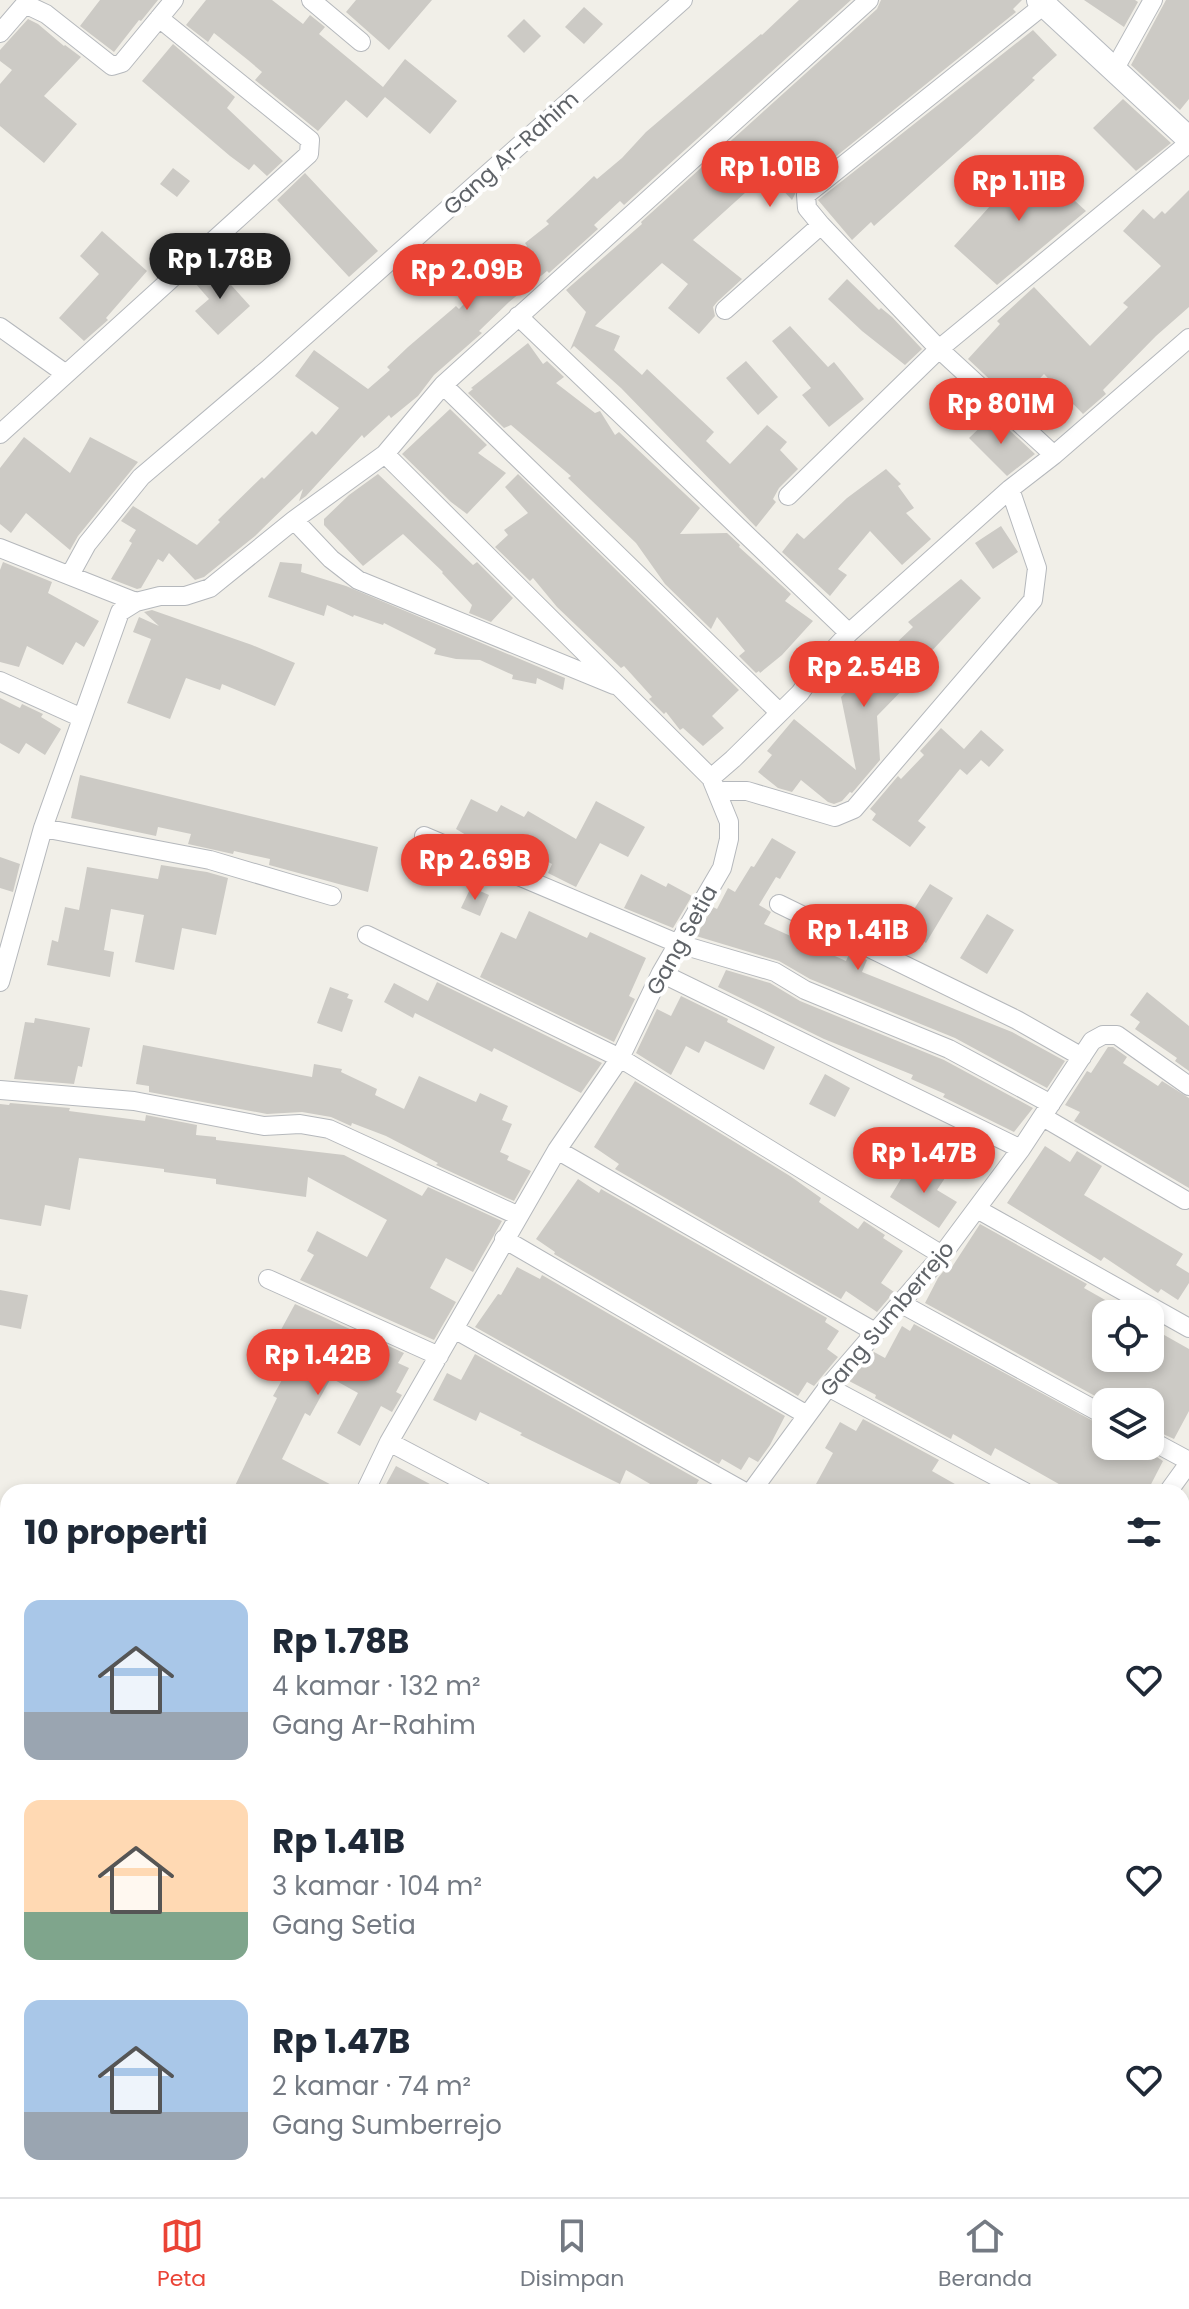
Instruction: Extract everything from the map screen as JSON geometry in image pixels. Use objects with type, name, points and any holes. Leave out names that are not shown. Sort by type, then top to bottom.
[{"type":"street","points":[[0,33],[25,4],[46,14],[112,66],[122,63],[174,0]]},
{"type":"street","points":[[311,0],[361,42]]},
{"type":"street","name":"Gang Ar-Rahim","points":[[70,575],[87,544],[141,477],[268,369],[683,0]]},
{"type":"street","points":[[0,982],[4,947],[120,612],[136,602],[160,596],[185,596],[210,588],[294,520],[385,454],[443,385],[869,0]]},
{"type":"street","points":[[1114,70],[1153,0]]},
{"type":"street","points":[[788,496],[939,349],[1189,141],[1041,2],[806,195],[807,208],[821,225],[939,349],[1054,455]]},
{"type":"street","points":[[0,434],[309,154],[310,140],[159,18]]},
{"type":"street","points":[[725,310],[821,225]]},
{"type":"street","points":[[518,316],[849,633]]},
{"type":"street","points":[[0,327],[66,374]]},
{"type":"street","points":[[711,778],[800,693],[822,662],[849,633],[1010,489],[1189,338]]},
{"type":"street","points":[[443,385],[779,712]]},
{"type":"street","name":"Gang Setia","points":[[369,1484],[389,1442],[504,1239],[557,1150],[620,1058],[661,973],[722,868],[729,839],[729,822],[711,778],[385,454]]},
{"type":"street","points":[[720,796],[724,791],[747,791],[835,817],[854,809],[1033,600],[1037,568],[1010,489]]},
{"type":"street","points":[[294,520],[331,559],[358,580],[622,689]]},
{"type":"street","points":[[0,548],[136,602]]},
{"type":"street","points":[[0,681],[82,718]]},
{"type":"street","points":[[43,828],[210,860],[332,896]]},
{"type":"street","points":[[424,836],[679,944],[775,972],[805,990],[949,1049],[1185,1200]]},
{"type":"street","points":[[779,904],[1017,1020],[1082,1057]]},
{"type":"street","points":[[367,935],[620,1058],[942,1255]]},
{"type":"street","points":[[661,973],[1021,1149]]},
{"type":"street","name":"Gang Sumberrejo","points":[[757,1484],[828,1387],[942,1255],[977,1209],[1021,1149],[1092,1041],[1103,1035],[1117,1035],[1189,1086]]},
{"type":"street","points":[[0,1090],[134,1101],[264,1126],[300,1124],[329,1129],[519,1216]]},
{"type":"street","points":[[557,1150],[875,1332]]},
{"type":"street","points":[[977,1209],[1189,1328]]},
{"type":"street","points":[[504,1239],[807,1415]]},
{"type":"street","points":[[268,1279],[439,1356]]},
{"type":"street","points":[[900,1303],[1092,1408]]},
{"type":"street","points":[[454,1329],[731,1484]]},
{"type":"street","points":[[828,1387],[1010,1484]]},
{"type":"street","points":[[389,1442],[469,1484]]},
{"type":"street","points":[[1164,1451],[1187,1470]]},
{"type":"building","points":[[100,0],[158,0],[114,52],[80,26]]},
{"type":"building","points":[[206,0],[272,0],[303,24],[310,15],[325,27],[319,34],[383,87],[405,59],[457,101],[430,134],[385,97],[367,118],[346,100],[318,131],[255,80],[262,72],[248,60],[214,33],[208,42],[186,25]]},
{"type":"building","points":[[356,0],[432,0],[389,50],[346,12]]},
{"type":"building","points":[[799,0],[851,0],[624,205],[620,201],[594,225],[598,229],[549,273],[547,271],[509,302],[479,331],[482,333],[434,375],[418,396],[391,418],[389,415],[364,438],[362,435],[306,496],[299,501],[303,489],[255,536],[204,577],[195,580],[169,553],[163,562],[158,559],[141,588],[111,579],[136,530],[121,521],[133,506],[197,545],[262,477],[264,479],[312,431],[316,435],[339,408],[295,376],[314,350],[368,389],[390,370],[387,367],[408,347],[456,306],[459,309],[482,286],[480,283],[527,246],[525,243],[549,224],[546,221],[594,176],[597,179],[622,158],[646,132]]},
{"type":"building","points":[[881,0],[1022,0],[1013,9],[1016,12],[799,186],[792,200],[767,173],[693,240],[742,279],[713,307],[715,316],[699,334],[668,308],[688,284],[662,263],[595,326],[620,336],[614,350],[642,375],[647,369],[714,432],[706,441],[730,464],[767,425],[787,442],[780,450],[798,469],[779,488],[773,499],[776,502],[756,527],[621,388],[574,346],[570,350],[586,312],[566,290],[877,9]]},
{"type":"building","points":[[1084,0],[1135,0],[1138,2],[1124,27]]},
{"type":"building","points":[[1166,0],[1189,0],[1189,99],[1180,110],[1131,65]]},
{"type":"building","points":[[584,7],[603,24],[584,44],[565,27]]},
{"type":"building","points":[[28,19],[81,57],[44,96],[77,124],[44,163],[0,126],[0,84],[12,70],[0,61],[0,50]]},
{"type":"building","points":[[524,19],[541,36],[524,53],[507,36]]},
{"type":"building","points":[[1033,30],[1057,55],[977,134],[874,226],[871,222],[852,240],[818,200]]},
{"type":"building","points":[[173,44],[235,97],[227,108],[283,161],[267,176],[254,164],[249,170],[230,156],[142,81]]},
{"type":"building","points":[[1123,99],[1171,143],[1136,171],[1093,128]]},
{"type":"building","points":[[1028,158],[1086,211],[997,285],[954,246],[1000,195],[996,192]]},
{"type":"building","points":[[173,168],[190,181],[177,197],[160,184]]},
{"type":"building","points":[[305,173],[378,251],[349,277],[277,200]]},
{"type":"building","points":[[1189,190],[1189,307],[1156,336],[1103,390],[1106,394],[1083,414],[1044,374],[1016,404],[968,359],[1000,324],[997,321],[1034,287],[1090,346],[1128,307],[1123,303],[1161,266],[1123,231],[1143,209],[1154,219],[1162,211],[1165,214]]},
{"type":"building","points":[[102,231],[147,271],[106,318],[108,320],[84,341],[59,318],[99,274],[80,256]]},
{"type":"building","points":[[214,266],[250,306],[218,335],[195,311],[209,299],[195,283]]},
{"type":"building","points":[[847,279],[879,310],[881,308],[892,317],[922,349],[905,365],[828,299]]},
{"type":"building","points":[[790,326],[828,367],[834,362],[864,399],[829,427],[802,395],[811,388],[772,341]]},
{"type":"building","points":[[528,343],[543,364],[547,361],[564,377],[556,383],[595,413],[600,411],[615,435],[619,432],[700,508],[680,534],[727,533],[791,594],[785,601],[813,621],[782,655],[760,673],[756,673],[739,656],[745,651],[717,617],[711,629],[665,584],[636,543],[568,478],[571,476],[511,425],[504,428],[468,393]]},
{"type":"building","points":[[746,361],[778,397],[758,415],[726,378]]},
{"type":"building","points":[[450,409],[487,445],[478,453],[506,473],[467,514],[402,454]]},
{"type":"building","points":[[993,415],[1035,454],[1007,476],[969,438]]},
{"type":"building","points":[[24,437],[70,473],[90,437],[138,462],[70,550],[26,513],[11,533],[0,524],[0,468]]},
{"type":"building","points":[[886,469],[901,484],[898,486],[914,508],[906,513],[931,539],[902,565],[870,531],[838,569],[847,575],[830,596],[782,552],[797,533],[804,539],[847,498]]},
{"type":"building","points":[[378,474],[473,565],[477,562],[513,598],[491,622],[469,613],[472,605],[403,534],[363,566],[324,525],[324,519],[349,495]]},
{"type":"building","points":[[518,474],[739,690],[712,716],[724,728],[703,746],[683,728],[680,730],[666,712],[664,714],[649,699],[652,697],[624,666],[621,668],[557,607],[533,578],[530,581],[495,547],[508,535],[504,530],[528,513],[505,487]]},
{"type":"building","points":[[1001,526],[1018,552],[993,569],[975,543]]},
{"type":"building","points":[[3,562],[52,582],[48,593],[99,621],[84,647],[76,642],[63,665],[27,646],[19,667],[0,662],[0,570]]},
{"type":"building","points":[[280,562],[302,564],[301,572],[346,586],[565,678],[563,690],[537,678],[536,684],[512,679],[513,675],[480,660],[434,654],[436,649],[384,623],[353,617],[327,605],[324,616],[268,597]]},
{"type":"building","points":[[961,579],[981,598],[928,655],[920,672],[877,716],[880,760],[852,793],[834,804],[801,780],[792,792],[778,788],[758,772],[772,755],[767,751],[794,719],[856,770],[841,697],[874,665],[888,676],[902,658],[891,648],[913,627],[908,622]]},
{"type":"building","points":[[152,610],[295,663],[275,706],[222,684],[220,690],[186,678],[170,719],[127,703],[151,639],[133,632],[139,617],[159,626],[144,612]]},
{"type":"building","points":[[0,698],[43,714],[41,717],[61,729],[45,755],[26,743],[19,754],[0,743]]},
{"type":"building","points":[[941,728],[964,749],[981,730],[1004,750],[989,767],[981,760],[967,775],[960,769],[918,821],[926,827],[910,847],[872,820],[876,814],[870,809],[898,776],[901,779],[924,755],[920,751]]},
{"type":"building","points":[[80,775],[378,847],[368,892],[269,865],[270,859],[188,844],[191,834],[158,827],[156,836],[71,818]]},
{"type":"building","points":[[471,799],[497,812],[501,805],[524,817],[528,811],[576,839],[596,801],[645,827],[628,857],[600,843],[576,887],[548,873],[552,864],[504,839],[496,853],[456,829]]},
{"type":"building","points":[[772,838],[796,852],[759,905],[771,912],[764,924],[846,961],[850,952],[867,960],[862,972],[1012,1032],[1065,1061],[1047,1088],[955,1038],[810,979],[779,961],[696,936],[713,907],[717,909],[728,888],[735,892]]},
{"type":"building","points":[[0,857],[20,864],[13,892],[0,888]]},
{"type":"building","points":[[161,865],[228,878],[216,935],[182,928],[174,970],[135,962],[144,915],[111,909],[104,950],[114,952],[110,977],[47,965],[52,940],[58,942],[65,907],[79,910],[87,867],[158,879]]},
{"type":"building","points":[[641,874],[666,887],[668,883],[692,896],[673,928],[624,908]]},
{"type":"building","points":[[930,884],[953,898],[926,943],[902,928]]},
{"type":"building","points":[[471,887],[489,895],[480,916],[461,908]]},
{"type":"building","points":[[529,911],[587,938],[590,932],[646,958],[629,996],[635,999],[614,1042],[480,977],[501,932],[516,939]]},
{"type":"building","points":[[987,914],[1014,930],[987,974],[960,958]]},
{"type":"building","points":[[726,970],[770,983],[800,1001],[944,1060],[1033,1108],[1014,1132],[911,1079],[913,1075],[824,1039],[718,987]]},
{"type":"building","points":[[437,982],[602,1063],[581,1093],[494,1048],[492,1052],[415,1013],[413,1018],[384,1002],[394,983],[428,1001]]},
{"type":"building","points":[[330,987],[349,994],[347,998],[353,1000],[342,1032],[317,1023]]},
{"type":"building","points":[[1147,992],[1189,1026],[1189,1071],[1175,1061],[1177,1058],[1135,1029],[1140,1022],[1130,1015]]},
{"type":"building","points":[[681,996],[775,1047],[764,1070],[705,1041],[699,1053],[686,1046],[671,1075],[636,1053],[657,1009],[671,1016]]},
{"type":"building","points":[[35,1018],[90,1028],[82,1067],[78,1066],[74,1084],[14,1079],[25,1022],[34,1023]]},
{"type":"building","points":[[143,1045],[312,1077],[314,1064],[342,1069],[341,1072],[377,1089],[375,1095],[404,1109],[419,1076],[476,1102],[480,1093],[508,1106],[502,1120],[512,1124],[500,1152],[509,1156],[507,1160],[531,1171],[514,1201],[436,1165],[438,1163],[386,1136],[352,1123],[351,1126],[331,1117],[302,1112],[267,1114],[149,1092],[149,1086],[136,1084]]},
{"type":"building","points":[[1108,1047],[1127,1057],[1123,1063],[1158,1086],[1162,1081],[1189,1098],[1189,1188],[1074,1121],[1080,1112],[1065,1105],[1087,1071],[1091,1073]]},
{"type":"building","points":[[825,1074],[850,1088],[835,1117],[809,1104]]},
{"type":"building","points":[[635,1081],[790,1176],[821,1198],[819,1202],[858,1229],[864,1221],[903,1251],[881,1283],[894,1292],[877,1312],[846,1291],[841,1299],[615,1169],[619,1164],[594,1147]]},
{"type":"building","points":[[0,1104],[70,1108],[69,1111],[145,1121],[146,1115],[197,1125],[196,1135],[216,1137],[216,1140],[344,1155],[422,1196],[428,1187],[502,1221],[473,1272],[446,1258],[430,1288],[456,1302],[434,1340],[300,1280],[314,1255],[307,1251],[317,1231],[367,1257],[387,1220],[308,1177],[306,1197],[216,1184],[216,1179],[164,1172],[164,1169],[79,1158],[70,1210],[45,1205],[41,1226],[0,1219]]},
{"type":"building","points":[[1045,1146],[1070,1162],[1077,1151],[1102,1166],[1084,1195],[1183,1254],[1176,1265],[1189,1273],[1189,1283],[1178,1300],[1161,1289],[1158,1293],[1104,1257],[1101,1261],[1007,1203]]},
{"type":"building","points":[[910,1164],[925,1174],[931,1165],[947,1175],[937,1190],[957,1202],[939,1228],[890,1197]]},
{"type":"building","points":[[578,1179],[599,1193],[601,1189],[827,1318],[825,1322],[839,1331],[827,1349],[838,1357],[814,1386],[807,1382],[798,1396],[554,1254],[536,1239]]},
{"type":"building","points":[[980,1224],[1087,1284],[1084,1288],[1105,1300],[1092,1300],[1092,1372],[1164,1372],[1164,1335],[1189,1349],[1189,1411],[1174,1439],[1164,1434],[1164,1388],[1092,1388],[1092,1394],[925,1303],[938,1278],[946,1268],[950,1270]]},
{"type":"building","points":[[517,1267],[540,1279],[542,1275],[785,1416],[758,1462],[749,1457],[741,1470],[722,1459],[719,1464],[475,1327],[498,1294],[501,1295]]},
{"type":"building","points":[[0,1290],[28,1295],[21,1329],[0,1325]]},
{"type":"building","points":[[295,1304],[352,1330],[347,1340],[376,1355],[382,1343],[404,1353],[398,1363],[409,1368],[396,1392],[402,1395],[392,1412],[381,1406],[360,1446],[337,1433],[358,1393],[331,1378],[310,1416],[305,1413],[282,1459],[330,1484],[236,1484],[277,1398],[273,1396],[292,1362],[270,1350]]},
{"type":"building","points":[[914,1324],[1092,1420],[1092,1460],[1161,1460],[1151,1484],[1059,1484],[995,1448],[991,1456],[953,1434],[951,1439],[849,1381],[874,1352],[885,1358],[902,1326],[910,1331]]},
{"type":"building","points":[[475,1354],[699,1480],[697,1484],[650,1484],[626,1470],[620,1484],[480,1412],[476,1421],[433,1400],[447,1373],[461,1380]]},
{"type":"building","points":[[863,1419],[939,1460],[932,1471],[955,1484],[816,1484],[833,1453],[825,1448],[840,1422],[856,1431]]},
{"type":"building","points":[[396,1466],[430,1484],[386,1484]]}]
